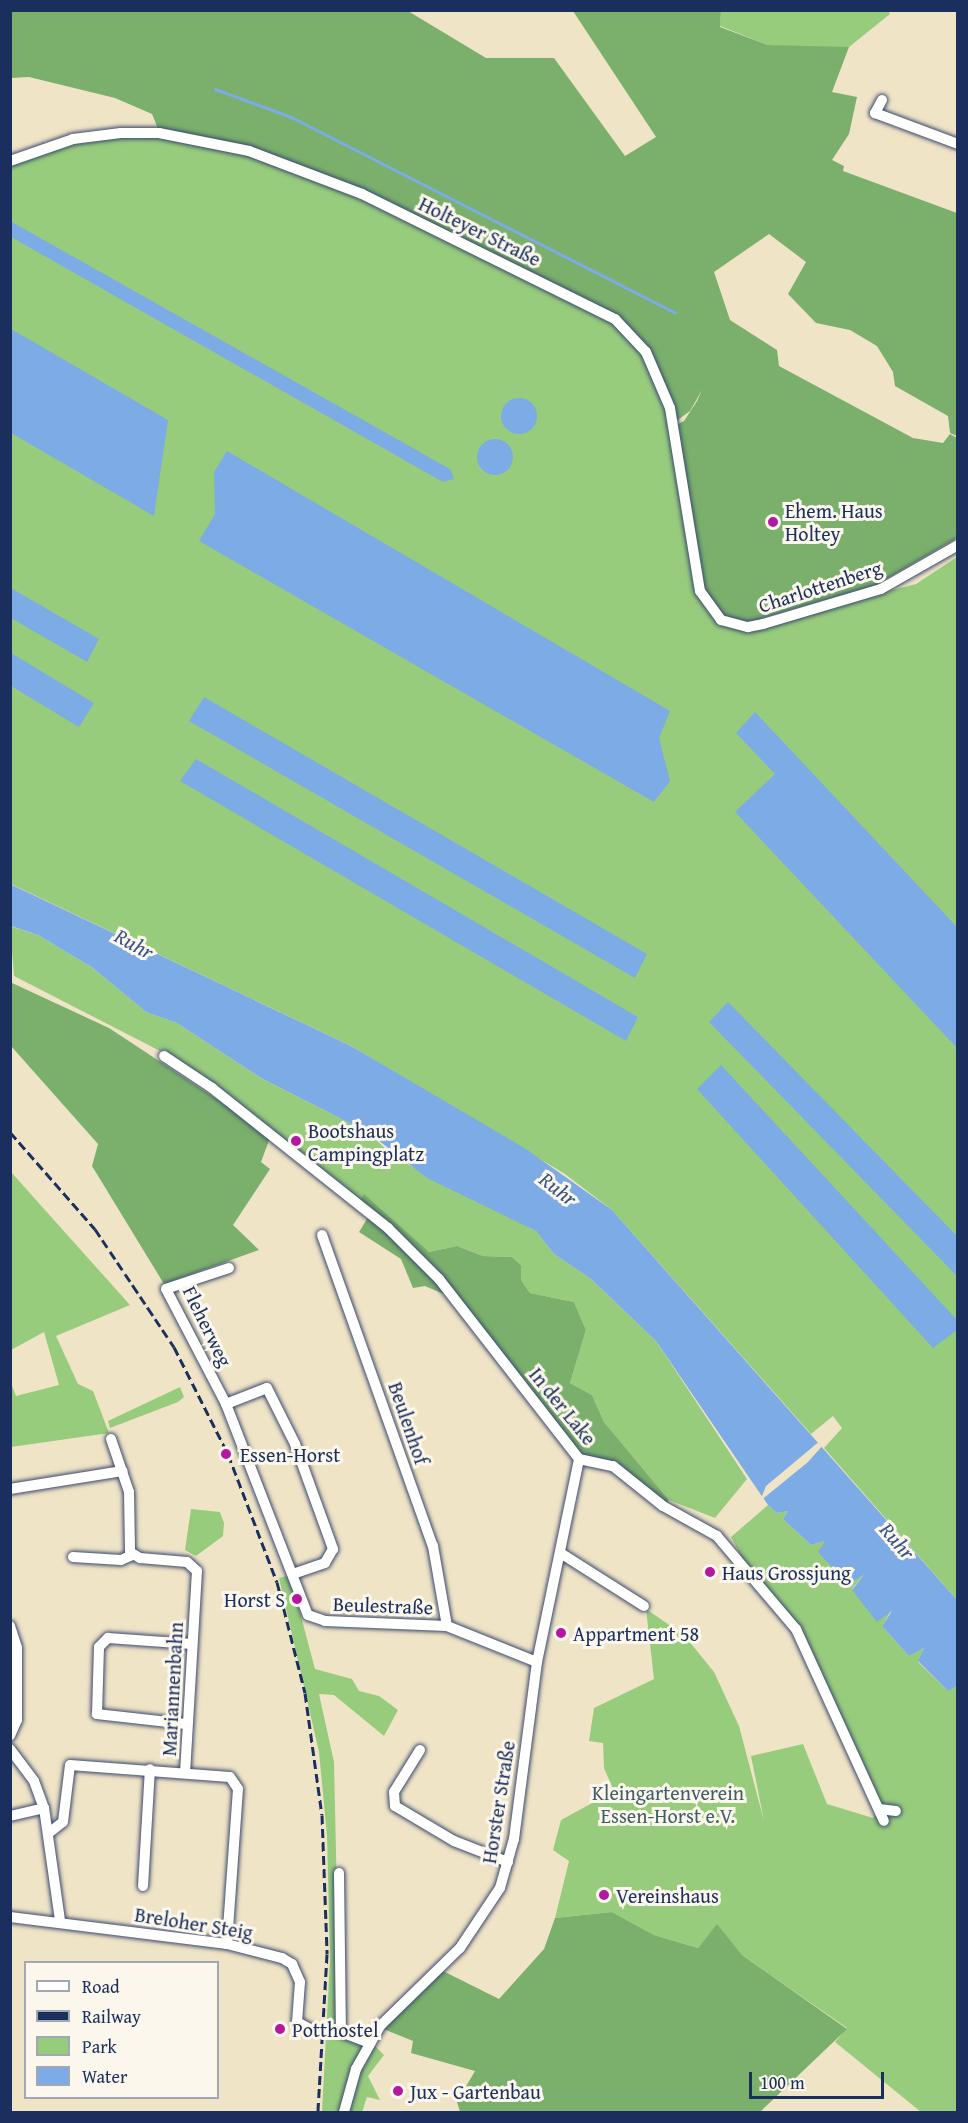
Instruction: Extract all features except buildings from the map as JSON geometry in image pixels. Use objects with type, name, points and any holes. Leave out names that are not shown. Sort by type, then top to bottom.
[{"type":"street","points":[[882,100],[875,113],[957,144]]},
{"type":"street","name":"Holteyer Straße","points":[[10,160],[73,139],[121,132],[159,133],[249,151],[362,194],[615,319],[646,352],[670,408],[700,591],[721,620]]},
{"type":"street","name":"Charlottenberg","points":[[721,620],[748,627],[880,589],[957,545]]},
{"type":"street","name":"In der Lake","points":[[164,1056],[212,1088],[388,1228],[452,1295],[583,1460],[613,1466],[663,1506],[717,1536],[788,1618],[884,1821]]},
{"type":"street","name":"Beulenhof","points":[[322,1235],[433,1546],[447,1626]]},
{"type":"street","name":"Fleherweg","points":[[229,1268],[166,1289],[226,1404],[302,1602]]},
{"type":"street","points":[[226,1404],[267,1388],[295,1444],[333,1552],[325,1563],[293,1574]]},
{"type":"street","points":[[111,1439],[123,1472],[132,1555]]},
{"type":"street","name":"Horster Straße","points":[[344,2112],[369,2043],[399,2001],[479,1925],[508,1862],[537,1662],[583,1460]]},
{"type":"street","points":[[10,1489],[123,1472]]},
{"type":"street","points":[[562,1554],[644,1606]]},
{"type":"street","name":"Mariannenbahn","points":[[73,1557],[121,1560],[132,1555],[195,1566],[185,1771],[227,1775],[236,1783],[227,1944]]},
{"type":"street","name":"Beulestraße","points":[[302,1602],[318,1620],[447,1626],[537,1662]]},
{"type":"street","points":[[10,1626],[17,1648],[17,1720],[10,1736]]},
{"type":"street","points":[[186,1724],[97,1714],[99,1647],[106,1639],[192,1644]]},
{"type":"street","points":[[10,1749],[34,1781],[44,1808],[50,1832],[60,1921]]},
{"type":"street","points":[[420,1750],[394,1792],[395,1806],[454,1841],[508,1862]]},
{"type":"street","points":[[50,1832],[63,1822],[67,1769],[87,1766],[185,1771]]},
{"type":"street","points":[[143,1886],[150,1769]]},
{"type":"street","points":[[10,1816],[44,1808]]},
{"type":"street","points":[[879,1809],[896,1811]]},
{"type":"street","points":[[339,1873],[340,2032],[369,2043]]},
{"type":"street","name":"Breloher Steig","points":[[10,1917],[60,1921],[227,1944],[292,1964],[301,1989],[297,2022],[310,2029]]},
{"type":"green space","points":[[888,10],[890,14],[849,47],[834,49],[768,45],[720,26],[721,11]]},
{"type":"green space","points":[[11,11],[408,11],[486,58],[554,58],[625,156],[656,137],[573,11],[721,11],[720,27],[768,45],[849,47],[832,92],[857,97],[849,134],[832,160],[844,166],[843,171],[957,213],[957,436],[950,433],[948,416],[895,386],[893,372],[877,346],[850,330],[816,323],[788,294],[806,262],[769,234],[714,272],[730,320],[777,350],[779,366],[913,438],[943,443],[950,434],[957,438],[957,538],[876,585],[746,623],[722,617],[706,599],[676,425],[684,421],[697,401],[702,390],[690,411],[675,422],[648,351],[630,327],[298,164],[159,131],[152,114],[115,98],[29,77],[11,78]]},
{"type":"green space","points":[[135,134],[253,155],[324,181],[595,311],[634,338],[668,408],[697,592],[718,621],[739,629],[916,584],[957,557],[957,1600],[824,1448],[842,1428],[833,1416],[811,1434],[612,1210],[565,1174],[351,1046],[11,884],[10,162],[73,140]]},
{"type":"green space","points":[[10,926],[38,935],[93,968],[146,1012],[177,1023],[261,1078],[369,1133],[394,1157],[536,1231],[554,1254],[591,1279],[656,1341],[747,1479],[715,1518],[669,1500],[604,1422],[592,1395],[570,1383],[586,1330],[574,1302],[530,1293],[521,1280],[521,1265],[512,1257],[483,1256],[457,1246],[429,1252],[162,1052],[14,976]]},
{"type":"green space","points":[[10,982],[109,1028],[271,1135],[261,1162],[270,1169],[233,1225],[259,1250],[164,1284],[92,1166],[98,1144],[11,1046]]},
{"type":"green space","points":[[11,1172],[130,1305],[56,1336],[78,1384],[93,1391],[109,1433],[11,1447],[11,1383],[16,1396],[59,1385],[44,1332],[11,1350]]},
{"type":"green space","points":[[364,1194],[429,1252],[457,1246],[483,1256],[512,1257],[521,1265],[521,1280],[530,1293],[574,1302],[586,1330],[570,1383],[592,1395],[604,1422],[669,1500],[665,1505],[613,1465],[580,1458],[453,1298],[425,1286],[413,1288],[401,1259],[359,1232],[370,1214],[359,1203]]},
{"type":"green space","points":[[180,1387],[184,1397],[178,1402],[110,1428],[108,1421]]},
{"type":"green space","name":"Kleingartenverein Essen-Horst e.V.","points":[[768,1505],[777,1513],[788,1511],[783,1519],[811,1545],[825,1541],[848,1585],[864,1575],[852,1589],[891,1611],[882,1626],[909,1656],[924,1648],[918,1662],[947,1690],[957,1686],[957,2112],[921,2112],[835,2042],[847,2028],[742,1955],[717,1925],[698,1948],[654,1935],[612,1912],[555,1918],[569,1861],[553,1850],[561,1820],[614,1791],[604,1768],[603,1743],[589,1741],[594,1708],[654,1679],[646,1609],[684,1635],[714,1672],[739,1726],[764,1821],[751,1756],[803,1744],[827,1804],[873,1818],[878,1812],[798,1629],[746,1565],[731,1537]]},
{"type":"green space","points":[[191,1509],[220,1512],[224,1523],[223,1536],[196,1556],[185,1550]]},
{"type":"green space","points":[[290,1575],[315,1669],[352,1679],[359,1691],[379,1696],[398,1710],[384,1736],[334,1695],[319,1694],[334,1762],[340,2032],[370,2041],[384,2055],[368,2076],[380,2100],[367,2097],[362,2112],[322,2112],[330,1959],[327,1835],[319,1752],[279,1578]]},
{"type":"green space","points":[[612,1912],[654,1935],[698,1948],[717,1924],[742,1955],[847,2029],[760,2112],[460,2112],[457,2102],[475,2071],[411,2053],[413,2041],[381,2028],[439,1969],[499,1999],[544,1949],[555,1918]]},
{"type":"water","points":[[10,221],[450,469],[454,479],[443,482],[11,237]]},
{"type":"water","points":[[11,329],[168,420],[154,516],[11,433]]},
{"type":"water","points":[[519,398],[531,404],[537,416],[531,428],[519,434],[507,428],[501,416],[507,404]]},
{"type":"water","points":[[495,439],[507,445],[513,457],[507,469],[495,475],[483,469],[477,457],[483,445]]},
{"type":"water","points":[[227,451],[670,711],[659,738],[670,781],[654,802],[199,541],[215,514],[214,472]]},
{"type":"water","points":[[11,588],[99,639],[87,662],[11,618]]},
{"type":"water","points":[[11,653],[94,703],[79,727],[11,686]]},
{"type":"water","points":[[204,697],[647,954],[635,978],[189,721]]},
{"type":"water","points":[[755,712],[957,927],[957,1048],[735,812],[775,774],[736,733]]},
{"type":"water","points":[[196,759],[638,1017],[626,1041],[180,781]]},
{"type":"water","name":"Ruhr","points":[[10,884],[351,1046],[526,1149],[612,1210],[957,1600],[957,1686],[948,1691],[918,1661],[924,1648],[909,1656],[882,1626],[892,1611],[877,1622],[852,1590],[864,1575],[848,1585],[818,1552],[825,1541],[811,1545],[783,1519],[788,1511],[777,1513],[768,1505],[656,1341],[591,1279],[554,1254],[536,1231],[427,1178],[369,1133],[261,1078],[177,1023],[146,1012],[93,968],[38,935],[11,926]]},
{"type":"water","points":[[728,1002],[957,1236],[957,1276],[709,1022]]},
{"type":"water","points":[[721,1065],[957,1320],[957,1330],[933,1348],[697,1089]]},
{"type":"pier","points":[[821,1440],[824,1444],[808,1462],[760,1501],[766,1486]]},
{"type":"waterway","points":[[215,89],[291,117],[675,313]]},
{"type":"tunnel","points":[[310,2029],[341,2032]]},
{"type":"railway","points":[[10,1132],[95,1229],[174,1347],[228,1454],[277,1582],[305,1693],[322,1815],[327,1954],[318,2112]]},
{"type":"place","name":"Ehem. Haus Holtey","points":[[773,522]]},
{"type":"place","name":"Bootshaus Campingplatz","points":[[296,1141]]},
{"type":"place","name":"Essen-Horst","points":[[226,1454]]},
{"type":"place","name":"Haus Grossjung","points":[[710,1572]]},
{"type":"place","name":"Horst S","points":[[297,1599]]},
{"type":"place","name":"Appartment 58","points":[[561,1633]]},
{"type":"place","name":"Vereinshaus","points":[[604,1895]]},
{"type":"place","name":"Potthostel","points":[[280,2029]]},
{"type":"place","name":"Jux - Gartenbau","points":[[398,2091]]}]
